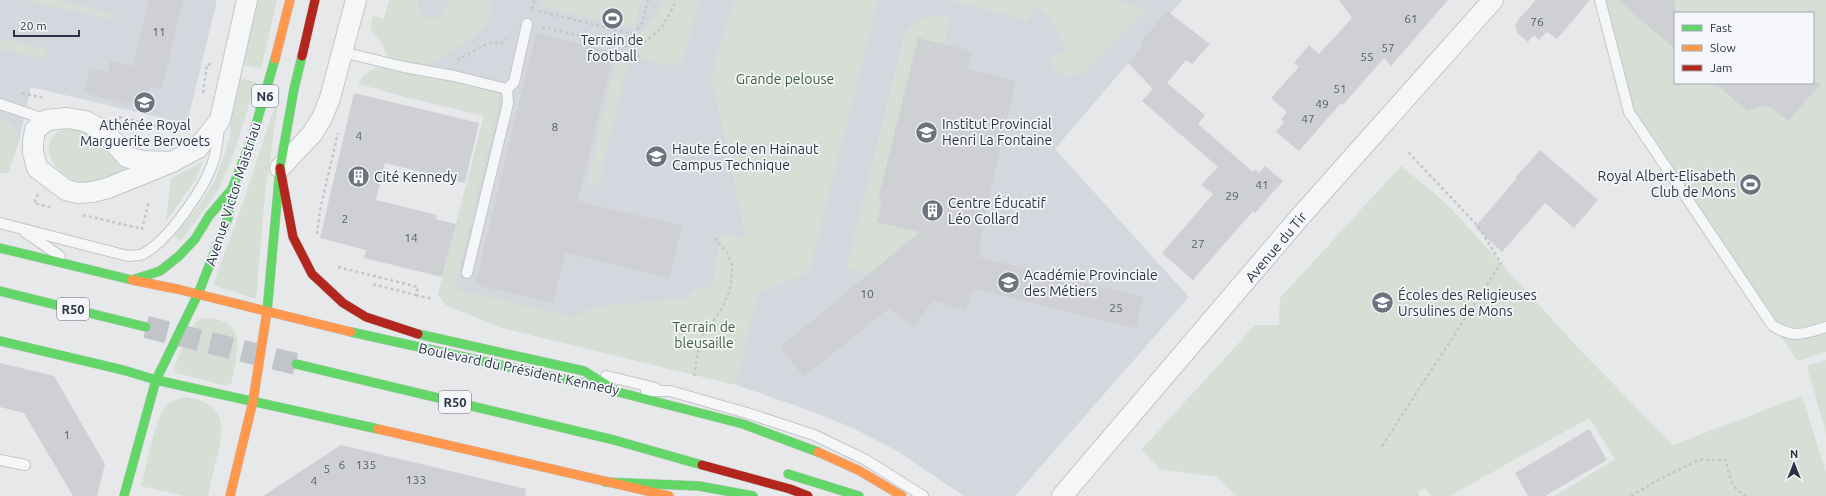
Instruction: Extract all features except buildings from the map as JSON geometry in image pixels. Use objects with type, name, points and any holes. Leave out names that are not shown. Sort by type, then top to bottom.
[{"type":"main road","name":"Avenue Victor Maistriau","points":[[124,496],[156,380],[198,294],[228,218],[232,189],[253,135],[270,80],[290,0]]},
{"type":"main road","name":"N6","points":[[267,312],[280,168],[294,90],[315,0]]},
{"type":"main road","points":[[280,168],[293,237],[312,274],[343,303],[366,317],[393,327],[584,371],[618,392],[743,424],[806,446],[860,471],[902,496]]},
{"type":"main road","points":[[132,280],[160,271],[179,256],[195,239],[209,216],[232,189]]},
{"type":"main road","name":"Boulevard du Président Kennedy","points":[[0,248],[132,280],[198,294],[309,323],[618,392]]},
{"type":"main road","name":"R50","points":[[0,291],[146,326]]},
{"type":"main road","points":[[230,496],[253,401],[267,312]]},
{"type":"main road","points":[[0,341],[53,355],[124,370],[156,380],[348,422],[669,496]]},
{"type":"main road","name":"R50","points":[[296,364],[614,440],[790,489],[808,496]]},
{"type":"main road","points":[[614,440],[682,449]]},
{"type":"main road","points":[[776,472],[859,496]]},
{"type":"main road","points":[[605,482],[697,487],[742,493],[753,496]]},
{"type":"street","points":[[172,162],[142,161],[127,157],[111,139],[97,127],[85,121],[67,118],[47,120],[35,130],[33,152],[37,168],[66,190],[78,193],[92,192],[108,188],[172,162],[198,148],[220,120],[247,0]]},
{"type":"street","points":[[280,168],[312,134],[322,118],[330,98],[356,0]]},
{"type":"street","name":"Avenue du Tir","points":[[1062,496],[1300,218],[1493,0]]},
{"type":"lane","points":[[1600,0],[1629,112],[1772,325],[1784,332],[1802,334],[1826,327]]},
{"type":"lane","points":[[467,273],[508,103],[507,90],[514,82],[527,24]]},
{"type":"lane","points":[[342,52],[404,67],[454,76],[507,90]]},
{"type":"lane","points":[[0,104],[47,120]]},
{"type":"lane","points":[[0,223],[128,256],[142,254],[159,242],[183,216],[207,176],[217,149],[220,120]]},
{"type":"lane","points":[[19,227],[74,266]]},
{"type":"lane","points":[[584,371],[670,391]]},
{"type":"lane","name":"Boulevard du Président Kennedy","points":[[618,392],[670,391],[747,413],[814,435],[866,460],[924,496]]},
{"type":"lane","points":[[0,460],[24,465]]},
{"type":"path","points":[[534,0],[532,10],[633,34]]},
{"type":"path","points":[[632,48],[633,34],[642,23],[648,0]]},
{"type":"path","points":[[632,48],[652,38],[665,24],[676,0]]},
{"type":"path","points":[[427,71],[450,64],[489,43],[502,43],[527,24],[632,48],[639,57]]},
{"type":"path","points":[[316,241],[320,210],[340,125]]},
{"type":"path","points":[[1382,446],[1501,263],[1478,226],[1407,150]]},
{"type":"path","points":[[80,214],[142,229],[149,201]]},
{"type":"path","points":[[34,203],[57,209]]},
{"type":"path","points":[[694,376],[700,339],[723,307],[731,285],[732,266],[727,252],[714,238]]},
{"type":"path","points":[[338,267],[418,287],[416,296]]},
{"type":"path","points":[[372,284],[416,296],[433,298]]},
{"type":"path","points":[[1631,496],[1658,480],[1699,460],[1726,460],[1730,481],[1743,495],[1750,496]]},
{"type":"shaded area","name":"Athénée Royal Marguerite Bervoets","points":[[0,0],[217,0],[187,124],[31,87],[19,140],[8,173],[0,173]]},
{"type":"shaded area","points":[[402,0],[1182,0],[1055,149],[1189,297],[1015,496],[964,496],[899,452],[851,427],[803,408],[736,385],[503,328],[446,305],[438,295],[484,116],[382,91]]},
{"type":"green space","points":[[25,0],[59,0],[115,14],[114,20]]},
{"type":"green space","points":[[257,0],[277,0],[261,69],[241,64]]},
{"type":"green space","points":[[389,0],[419,0],[417,5],[422,14],[430,20],[440,17],[450,0],[489,0],[489,17],[487,24],[481,31],[438,60],[426,65],[417,65],[390,57],[389,63],[382,44],[371,30],[371,22],[373,16],[384,19]]},
{"type":"green space","name":"Terrain de football","points":[[543,0],[641,0],[634,29],[541,7]]},
{"type":"green space","points":[[664,0],[700,0],[682,61],[677,65],[663,64],[639,57],[637,36],[656,14]]},
{"type":"green space","points":[[735,0],[878,0],[810,271],[758,294],[736,385],[503,328],[446,305],[438,295],[484,116],[358,84],[364,74],[375,68],[387,68],[453,81],[497,93],[499,107],[456,280],[457,290],[575,317],[594,307],[686,298],[696,288],[711,289],[721,233],[746,238],[711,76]]},
{"type":"green space","points":[[948,0],[1112,0],[1147,9],[1085,72],[1079,75],[1068,76],[1059,73],[1049,59],[1065,50],[1055,27],[1037,7],[1026,22],[1014,17]]},
{"type":"green space","name":"Royal Albert-Elisabeth Club de Mons","points":[[1600,0],[1826,0],[1826,352],[1798,361],[1723,255],[1629,112]]},
{"type":"green space","points":[[930,16],[950,18],[944,45],[879,199],[882,199],[878,222],[920,232],[868,276],[847,267],[904,35],[916,22]]},
{"type":"green space","points":[[0,38],[47,50],[44,59],[0,49]]},
{"type":"green space","points":[[616,59],[628,62],[598,186],[587,183]]},
{"type":"green space","points":[[239,78],[256,82],[234,153],[218,191],[180,242],[175,235],[198,207],[215,180],[226,150],[231,132],[230,126]]},
{"type":"green space","points":[[280,90],[265,194],[256,299],[213,285],[244,200]]},
{"type":"green space","points":[[0,119],[9,123],[17,134],[18,141],[8,173],[0,173]]},
{"type":"green space","points":[[65,128],[95,131],[124,162],[125,173],[111,179],[86,183],[68,177],[60,171],[50,156],[49,148],[51,140],[56,133]]},
{"type":"green space","points":[[203,161],[196,179],[166,221],[171,179]]},
{"type":"green space","name":"Écoles des Religieuses Ursulines de Mons","points":[[1401,166],[1448,205],[1579,349],[1673,445],[1802,396],[1826,473],[1826,496],[1555,496],[1615,459],[1589,418],[1450,496],[1431,496],[1425,488],[1419,491],[1419,496],[1237,496],[1216,477],[1160,469],[1141,450],[1255,325],[1279,325],[1280,298]]},
{"type":"green space","points":[[201,318],[216,319],[227,323],[233,329],[236,337],[236,358],[232,382],[227,386],[176,373],[174,367],[192,327]]},
{"type":"green space","points":[[1826,360],[1826,434],[1807,366]]},
{"type":"green space","points":[[186,397],[208,404],[214,409],[221,423],[218,453],[208,496],[184,496],[141,486],[154,433],[164,408],[174,401]]},
{"type":"tunnel","points":[[146,327],[296,364]]},
{"type":"traffic: fast","points":[[267,312],[280,168],[294,89],[302,56]]},
{"type":"traffic: fast","points":[[198,294],[228,218],[232,189],[253,135],[275,59]]},
{"type":"traffic: fast","points":[[0,248],[132,280],[160,271],[179,256],[195,239],[209,216],[232,189]]},
{"type":"traffic: fast","points":[[0,291],[146,327]]},
{"type":"traffic: fast","points":[[124,496],[156,380],[198,294]]},
{"type":"traffic: fast","points":[[351,332],[613,390]]},
{"type":"traffic: fast","points":[[418,334],[584,371],[618,392],[743,424],[818,452]]},
{"type":"traffic: fast","points":[[0,341],[123,370],[156,380],[378,429]]},
{"type":"traffic: fast","points":[[296,364],[614,440],[702,465]]},
{"type":"traffic: fast","points":[[788,474],[859,496]]},
{"type":"traffic: fast","points":[[605,482],[699,486],[753,496]]},
{"type":"traffic: slow","points":[[275,59],[290,0]]},
{"type":"traffic: slow","points":[[132,280],[177,289],[351,332]]},
{"type":"traffic: slow","points":[[230,496],[253,401],[267,312]]},
{"type":"traffic: slow","points":[[378,429],[669,496]]},
{"type":"traffic: slow","points":[[818,452],[860,471],[902,496]]},
{"type":"traffic: jam","points":[[302,56],[315,0]]},
{"type":"traffic: jam","points":[[280,168],[293,237],[312,274],[343,303],[366,317],[418,334]]},
{"type":"traffic: jam","points":[[702,465],[790,489],[808,496]]},
{"type":"place","name":"Terrain de football","points":[[612,18]]},
{"type":"place","name":"Athénée Royal Marguerite Bervoets","points":[[145,103]]},
{"type":"place","name":"Institut Provincial Henri La Fontaine","points":[[926,132]]},
{"type":"place","name":"Haute École en Hainaut Campus Technique","points":[[656,157]]},
{"type":"place","name":"Cité Kennedy","points":[[358,177]]},
{"type":"place","name":"Royal Albert-Elisabeth Club de Mons","points":[[1751,184]]},
{"type":"place","name":"Centre Éducatif Léo Collard","points":[[933,211]]},
{"type":"place","name":"Académie Provinciale des Métiers","points":[[1008,283]]},
{"type":"place","name":"Écoles des Religieuses Ursulines de Mons","points":[[1383,303]]},
{"type":"park label","name":"Grande pelouse","points":[[785,79]]},
{"type":"park label","name":"Terrain de bleusaille","points":[[704,336]]}]
